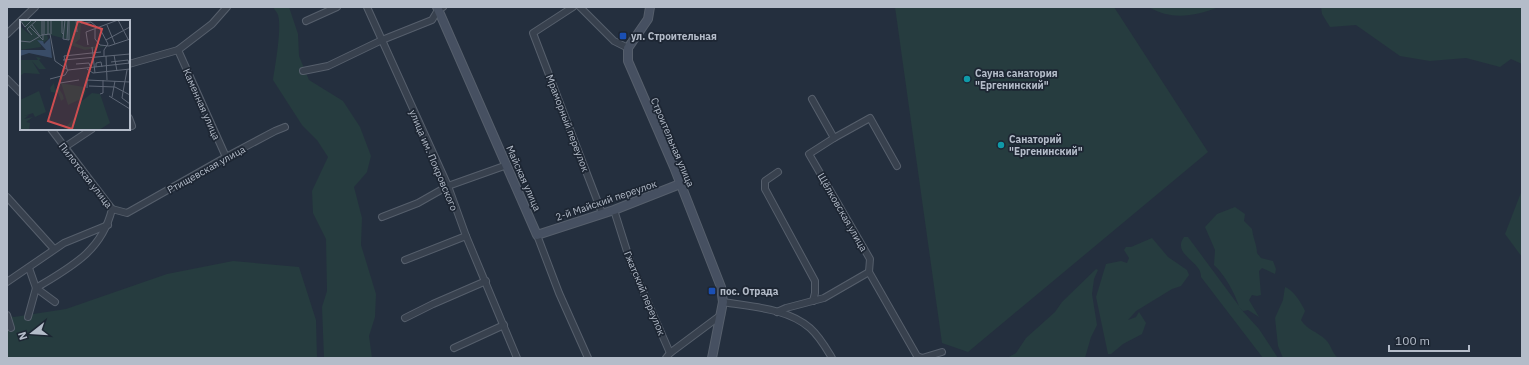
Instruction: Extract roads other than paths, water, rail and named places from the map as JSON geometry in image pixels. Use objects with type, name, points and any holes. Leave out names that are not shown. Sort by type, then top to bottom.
[{"type":"street","points":[[22,20],[35,7]]},
{"type":"street","points":[[130,64],[178,50],[212,24],[227,7]]},
{"type":"street","points":[[306,22],[337,7]]},
{"type":"street","name":"улица им. Покровского","points":[[368,7],[381,40],[448,186],[466,236],[517,358]]},
{"type":"street","name":"Мраморный переулок","points":[[573,7],[533,33],[602,213]]},
{"type":"street","points":[[580,7],[614,42],[628,48],[648,19],[650,7]]},
{"type":"street","points":[[303,71],[328,66],[381,40],[432,20],[439,8]]},
{"type":"street","name":"Майская улица","points":[[439,8],[538,235],[559,293],[588,358]]},
{"type":"street","points":[[7,34],[20,21]]},
{"type":"street","name":"Строительная улица","points":[[628,48],[628,61],[633,74],[719,280],[723,302],[712,358]]},
{"type":"street","name":"Каменная улица","points":[[178,50],[226,157]]},
{"type":"street","points":[[7,79],[20,92]]},
{"type":"street","points":[[812,99],[834,138],[870,118],[897,166]]},
{"type":"street","points":[[130,121],[132,126]]},
{"type":"street","name":"Ртищевская улица","points":[[127,212],[226,157],[285,127]]},
{"type":"street","name":"Пилотская улица","points":[[52,130],[112,209],[127,212]]},
{"type":"street","points":[[65,147],[90,130]]},
{"type":"street","name":"Щёлковская улица","points":[[834,138],[809,154],[870,259],[869,272],[917,356],[922,358],[942,352]]},
{"type":"street","points":[[382,217],[418,203],[448,186],[507,165]]},
{"type":"street","points":[[778,172],[765,181],[765,189],[815,281],[813,301]]},
{"type":"street","name":"2-й Майский переулок","points":[[538,235],[614,210],[680,184]]},
{"type":"street","points":[[7,198],[54,249]]},
{"type":"street","points":[[36,288],[75,263],[95,246],[108,226],[112,209]]},
{"type":"street","name":"Гжатский переулок","points":[[614,210],[631,264],[668,355]]},
{"type":"street","points":[[7,282],[54,249],[88,232],[108,226]]},
{"type":"street","points":[[405,260],[466,236]]},
{"type":"street","points":[[28,318],[36,288],[29,268]]},
{"type":"street","points":[[777,312],[786,308],[824,298],[869,272]]},
{"type":"street","points":[[405,318],[486,281]]},
{"type":"street","points":[[36,288],[55,302]]},
{"type":"street","points":[[723,302],[753,306],[777,312],[797,320],[810,328],[822,341],[832,358]]},
{"type":"street","points":[[668,355],[720,314]]},
{"type":"street","points":[[7,315],[11,328]]},
{"type":"street","points":[[454,348],[504,325]]},
{"type":"place","name":"ул. Строительная","points":[[623,36]]},
{"type":"place","name":"Сауна санатория \"Ергенинский\"","points":[[967,79]]},
{"type":"place","name":"Санаторий \"Ергенинский\"","points":[[1001,145]]},
{"type":"place","name":"пос. Отрада","points":[[712,291]]}]
